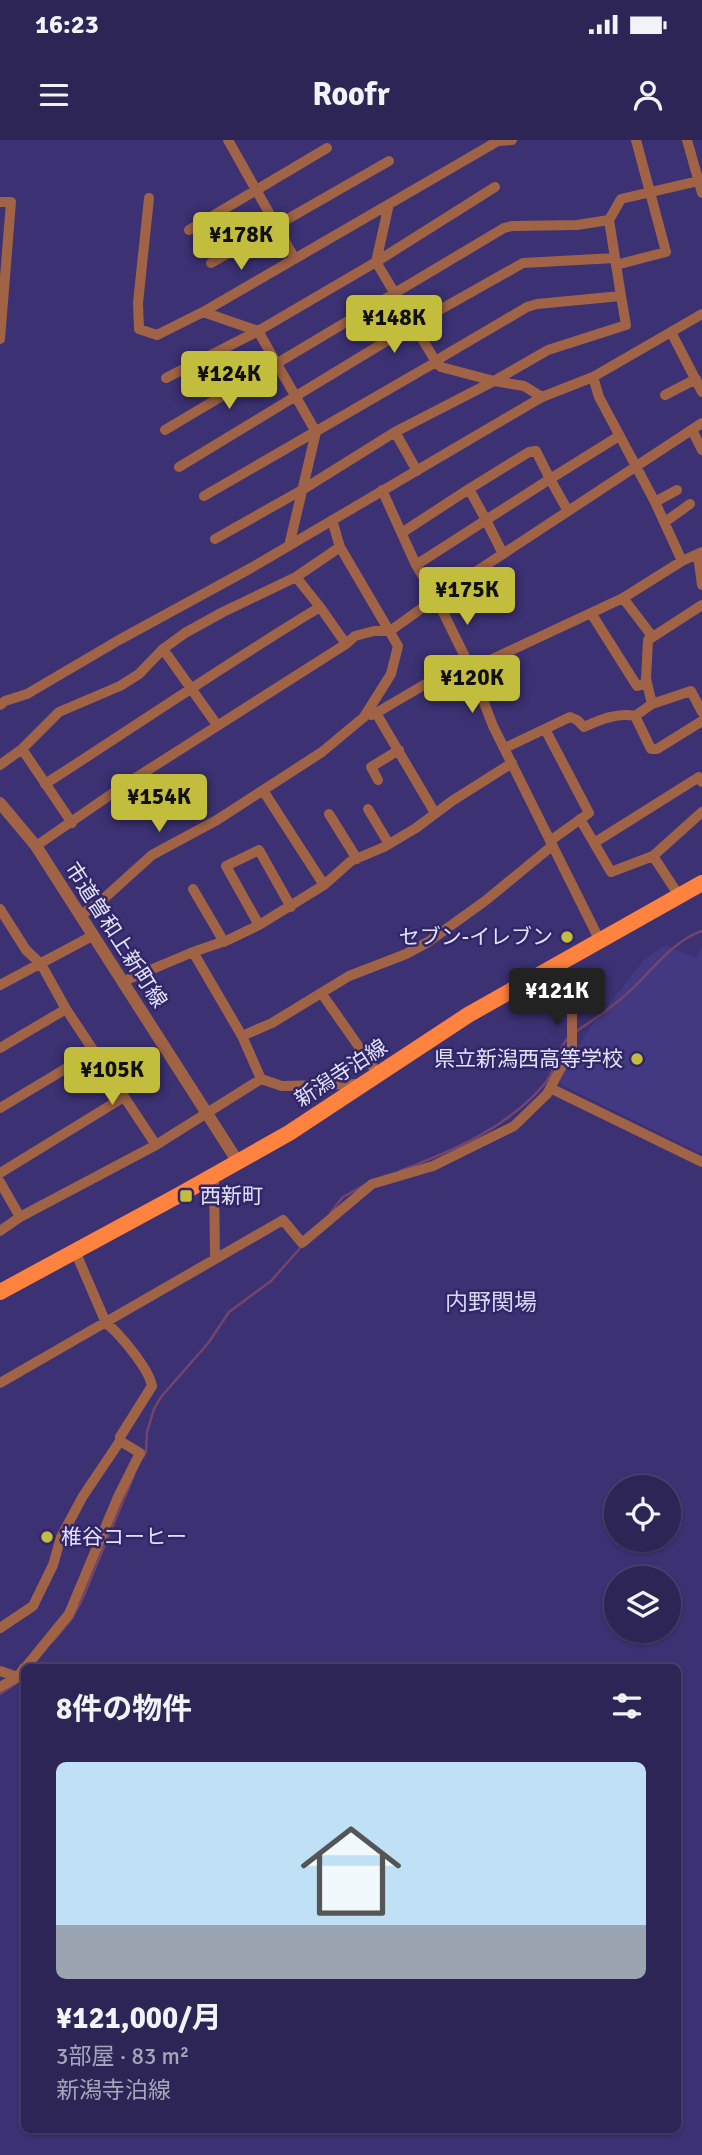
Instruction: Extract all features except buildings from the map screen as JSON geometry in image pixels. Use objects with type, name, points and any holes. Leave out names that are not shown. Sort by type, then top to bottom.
[{"type":"main road","name":"新潟寺泊線","points":[[0,1292],[289,1133],[468,1015],[702,883]]},
{"type":"street","points":[[228,140],[295,259]]},
{"type":"street","points":[[149,198],[138,303],[139,329],[157,335],[203,312],[498,141],[512,140]]},
{"type":"street","points":[[178,467],[413,325],[523,263],[615,261],[666,252],[637,140]]},
{"type":"street","points":[[687,140],[702,192]]},
{"type":"street","points":[[189,230],[327,148]]},
{"type":"street","points":[[211,263],[389,161]]},
{"type":"street","points":[[215,539],[302,490],[395,432],[548,350],[626,325],[610,220],[621,199],[700,180]]},
{"type":"street","points":[[166,378],[258,331],[376,262],[495,187]]},
{"type":"street","points":[[0,202],[11,202],[0,339]]},
{"type":"street","points":[[389,204],[376,262],[436,362],[441,367],[524,386],[542,397]]},
{"type":"street","points":[[165,430],[504,228],[577,225],[610,220]]},
{"type":"street","points":[[204,496],[527,307],[621,296]]},
{"type":"street","points":[[203,312],[258,331],[316,432],[289,546]]},
{"type":"street","points":[[0,705],[27,694],[289,546],[542,397],[593,377],[702,314]]},
{"type":"street","points":[[665,395],[700,386],[671,332]]},
{"type":"street","points":[[593,377],[598,397],[656,502],[682,561]]},
{"type":"street","points":[[36,846],[99,802],[355,636],[374,631],[390,631],[702,423]]},
{"type":"street","points":[[692,430],[702,450]]},
{"type":"street","points":[[395,432],[417,471]]},
{"type":"street","points":[[416,565],[619,436]]},
{"type":"street","points":[[403,532],[469,489],[536,451],[568,511]]},
{"type":"street","points":[[469,489],[503,554]]},
{"type":"street","points":[[382,490],[416,565],[436,598],[471,669],[493,726],[600,941]]},
{"type":"street","points":[[656,502],[677,490]]},
{"type":"street","points":[[666,522],[690,505]]},
{"type":"street","points":[[81,915],[100,902],[152,855],[264,792],[323,752],[364,717],[391,674],[398,646],[340,547],[332,520]]},
{"type":"street","points":[[0,765],[22,749],[60,712],[120,686],[139,674],[163,649],[223,612],[296,577],[340,547]]},
{"type":"street","points":[[364,717],[376,713],[429,682],[471,669],[623,598],[682,561],[700,554],[702,585]]},
{"type":"street","points":[[296,577],[346,644]]},
{"type":"street","points":[[623,598],[652,636]]},
{"type":"street","points":[[652,704],[646,682],[648,639],[702,605]]},
{"type":"street","points":[[46,784],[320,607]]},
{"type":"street","points":[[591,613],[637,686],[646,682]]},
{"type":"street","points":[[163,649],[217,725]]},
{"type":"street","points":[[505,748],[570,717],[584,727],[617,716],[635,716],[652,704],[691,691],[702,712]]},
{"type":"street","points":[[376,713],[435,813]]},
{"type":"street","points":[[635,716],[651,749],[657,749],[685,734],[702,721]]},
{"type":"street","points":[[242,1036],[272,1023],[322,995],[349,976],[407,954],[428,942],[485,901],[589,813],[545,729]]},
{"type":"street","points":[[22,749],[72,823]]},
{"type":"street","points":[[378,780],[371,767],[399,750]]},
{"type":"street","points":[[124,982],[259,926],[324,885],[351,861],[389,844],[512,763]]},
{"type":"street","points":[[594,843],[699,777],[702,782]]},
{"type":"street","points":[[264,792],[324,885]]},
{"type":"street","name":"市道曽和上新町線","points":[[0,803],[36,846],[238,1162]]},
{"type":"street","points":[[368,809],[389,844]]},
{"type":"street","points":[[580,819],[611,872],[653,856],[702,813]]},
{"type":"street","points":[[329,814],[357,859]]},
{"type":"street","points":[[259,926],[226,866],[258,850],[291,907]]},
{"type":"street","points":[[653,856],[680,897]]},
{"type":"street","points":[[193,889],[224,942]]},
{"type":"street","points":[[1,912],[26,950],[41,964],[66,1009],[156,1145]]},
{"type":"street","points":[[0,985],[94,935]]},
{"type":"street","points":[[193,952],[242,1036],[261,1079],[282,1087],[363,1084]]},
{"type":"street","points":[[0,1383],[283,1220],[302,1243],[372,1184],[433,1166],[514,1126],[550,1088],[572,1047],[572,998],[554,966]]},
{"type":"street","points":[[322,995],[378,1074]]},
{"type":"street","points":[[0,1048],[66,1009]]},
{"type":"street","points":[[0,1108],[95,1051]]},
{"type":"street","points":[[0,1231],[20,1217],[156,1145],[261,1079]]},
{"type":"street","points":[[550,1088],[702,1162]]},
{"type":"street","points":[[0,1174],[124,1097]]},
{"type":"street","points":[[214,1176],[215,1259]]},
{"type":"street","points":[[0,1182],[20,1217]]},
{"type":"street","points":[[0,1628],[33,1606],[53,1565],[61,1537],[83,1496],[120,1441],[152,1386],[151,1380],[136,1358],[106,1323],[75,1251]]},
{"type":"street","points":[[28,1664],[69,1614],[118,1497],[140,1453],[120,1441]]},
{"type":"street","points":[[0,1671],[21,1671]]},
{"type":"street","points":[[0,1687],[21,1672]]},
{"type":"shaded area","name":"県立新潟西高等学校","points":[[666,945],[696,958],[702,946],[702,1154],[558,1083],[585,1035],[644,960]]},
{"type":"waterway","points":[[575,1032],[624,996],[676,946],[702,931]]},
{"type":"waterway","points":[[400,1171],[460,1146],[498,1125],[515,1112],[546,1082],[567,1039]]},
{"type":"waterway","points":[[330,1213],[343,1197],[368,1183]]},
{"type":"waterway","points":[[143,1457],[146,1452],[147,1432],[161,1397],[209,1342],[229,1312],[271,1281],[303,1245]]},
{"type":"waterway","points":[[53,1641],[71,1620],[81,1602],[134,1475]]},
{"type":"waterway","points":[[0,1694],[18,1682]]},
{"type":"place","name":"セブン-イレブン","points":[[567,937]]},
{"type":"place","name":"県立新潟西高等学校","points":[[637,1059]]},
{"type":"place","name":"西新町","points":[[186,1196]]},
{"type":"place","name":"椎谷コーヒー","points":[[47,1537]]},
{"type":"district","name":"内野関場","points":[[491,1302]]}]
